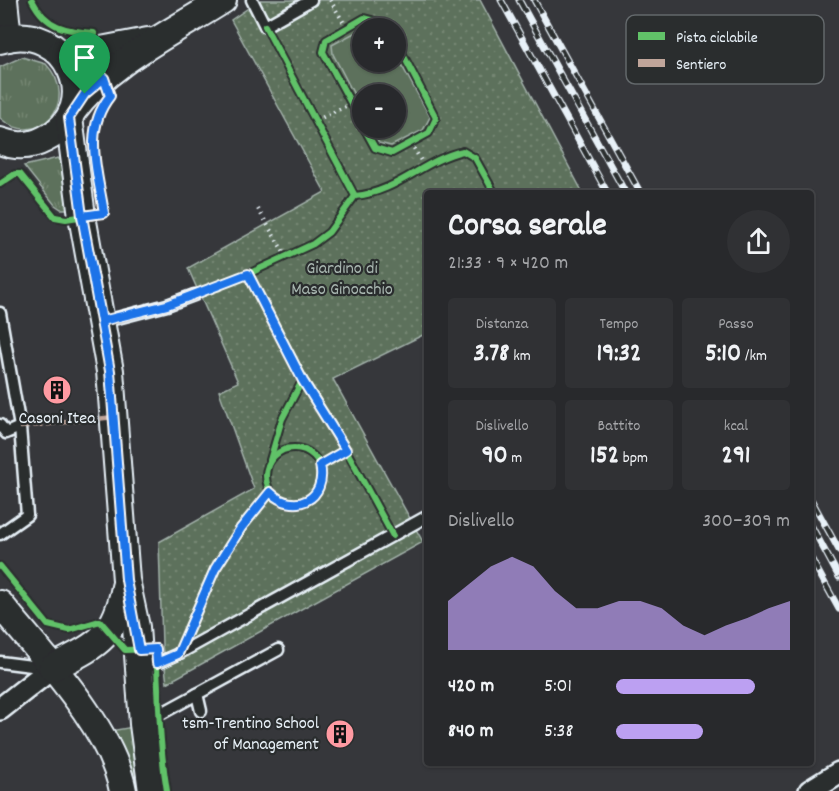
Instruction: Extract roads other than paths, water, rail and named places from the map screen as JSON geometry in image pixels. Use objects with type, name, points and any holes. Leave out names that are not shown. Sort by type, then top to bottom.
[{"type":"street","points":[[4,0],[4,39],[38,39],[61,53],[75,56],[160,39]]},
{"type":"street","points":[[0,141],[24,146],[38,143],[51,136],[69,117],[85,94],[104,78],[160,39],[223,0]]},
{"type":"street","points":[[61,53],[74,76],[75,96],[69,117],[82,216],[110,371],[126,580],[136,627],[143,724],[152,791]]},
{"type":"street","points":[[0,709],[52,668],[110,631],[121,609],[126,580]]},
{"type":"street","points":[[0,604],[52,668],[105,740],[117,768],[123,791]]},
{"type":"street","points":[[810,791],[839,773]]},
{"type":"lane","points":[[252,0],[265,26],[310,0]]},
{"type":"lane","points":[[102,321],[167,305],[194,295]]},
{"type":"lane","points":[[0,313],[20,427],[27,515],[0,534]]},
{"type":"lane","points":[[0,425],[6,433],[20,427]]},
{"type":"lane","points":[[140,671],[178,654],[424,518]]},
{"type":"lane","points":[[143,724],[278,650]]},
{"type":"lane","points":[[0,662],[52,668]]},
{"type":"lane","points":[[197,694],[201,711]]},
{"type":"railway","points":[[501,0],[606,190]]},
{"type":"railway","points":[[519,0],[624,190]]},
{"type":"railway","points":[[534,0],[639,190]]},
{"type":"railway","points":[[814,505],[839,550]]},
{"type":"railway","points":[[814,531],[839,577]]},
{"type":"railway","points":[[814,564],[839,609]]},
{"type":"place","name":"Casoni Itea","points":[[57,390]]},
{"type":"place","name":"tsm-Trentino School of Management","points":[[340,734]]},
{"type":"park label","name":"Giardino di Maso Ginocchio","points":[[342,279]]}]
